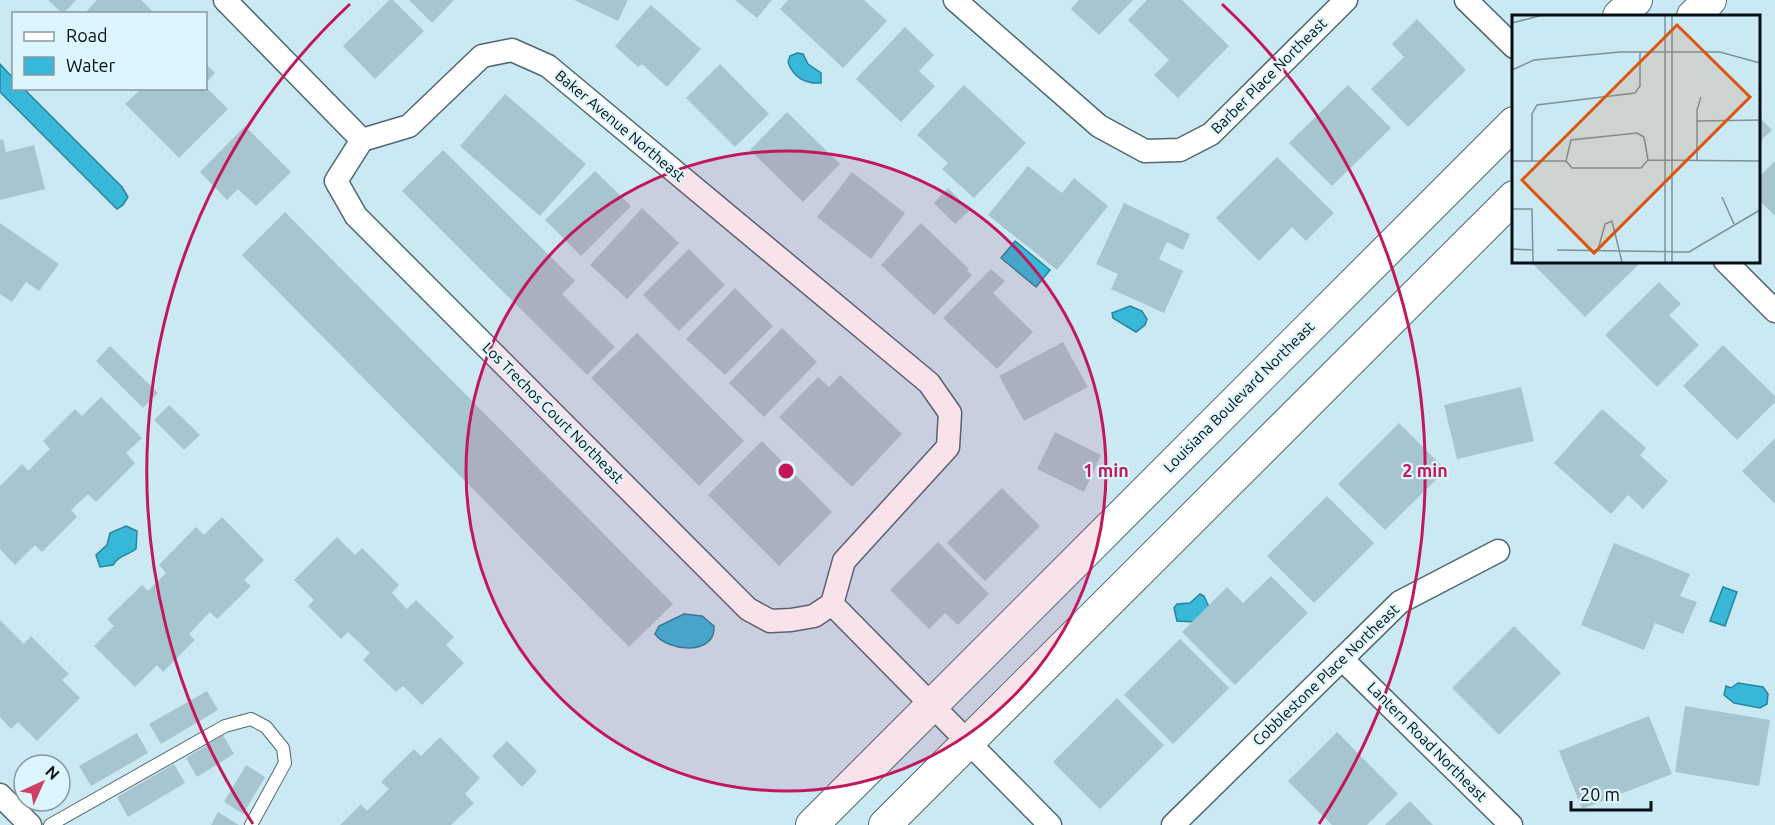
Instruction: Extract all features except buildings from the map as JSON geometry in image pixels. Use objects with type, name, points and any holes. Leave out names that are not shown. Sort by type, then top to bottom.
[{"type":"street","points":[[225,0],[362,140]]},
{"type":"street","name":"Barber Place Northeast","points":[[955,0],[1099,126],[1145,151],[1180,150],[1211,134],[1346,0]]},
{"type":"street","points":[[1466,0],[1512,45]]},
{"type":"street","points":[[1621,15],[1636,0]]},
{"type":"street","points":[[1694,15],[1710,0]]},
{"type":"street","name":"Baker Avenue Northeast","points":[[362,140],[409,126],[482,56],[512,50],[548,66],[929,383],[950,413],[948,447],[844,561],[832,604]]},
{"type":"street","name":"Louisiana Boulevard Northeast","points":[[812,825],[1512,125]]},
{"type":"street","name":"Los Trechos Court Northeast","points":[[362,140],[336,181],[356,216],[748,609],[770,621],[791,620],[814,616],[832,604]]},
{"type":"street","points":[[885,825],[1512,199]]},
{"type":"street","points":[[1726,262],[1775,311]]},
{"type":"street","name":"Cobblestone Place Northeast","points":[[1173,825],[1400,602],[1498,551]]},
{"type":"street","points":[[832,604],[1050,825]]},
{"type":"street","name":"Lantern Road Northeast","points":[[1342,659],[1510,825]]},
{"type":"street","points":[[0,795],[30,825]]},
{"type":"lane","points":[[50,825],[225,726],[250,719],[266,727],[272,734],[283,748],[285,763],[251,825]]},
{"type":"water","points":[[797,53],[803,54],[808,64],[821,73],[821,83],[805,81],[796,76],[788,62],[790,56]]},
{"type":"water","points":[[0,64],[12,77],[12,90],[25,90],[122,187],[128,197],[123,205],[117,209],[0,92]]},
{"type":"water","points":[[1015,241],[1050,270],[1036,287],[1001,258]]},
{"type":"water","points":[[1130,306],[1142,311],[1147,319],[1145,325],[1136,332],[1113,318],[1112,313]]},
{"type":"water","points":[[126,526],[137,531],[136,549],[121,557],[113,565],[100,567],[96,555],[107,545],[110,533]]},
{"type":"water","points":[[1723,587],[1737,592],[1725,626],[1710,621]]},
{"type":"water","points":[[1200,594],[1204,596],[1209,607],[1195,622],[1177,621],[1174,608],[1177,604],[1190,603]]},
{"type":"water","points":[[684,614],[702,616],[714,626],[713,636],[700,646],[690,648],[670,645],[655,634],[659,626]]},
{"type":"water","points":[[1738,683],[1763,687],[1768,694],[1767,704],[1760,708],[1734,703],[1724,695],[1726,686],[1731,688]]}]
